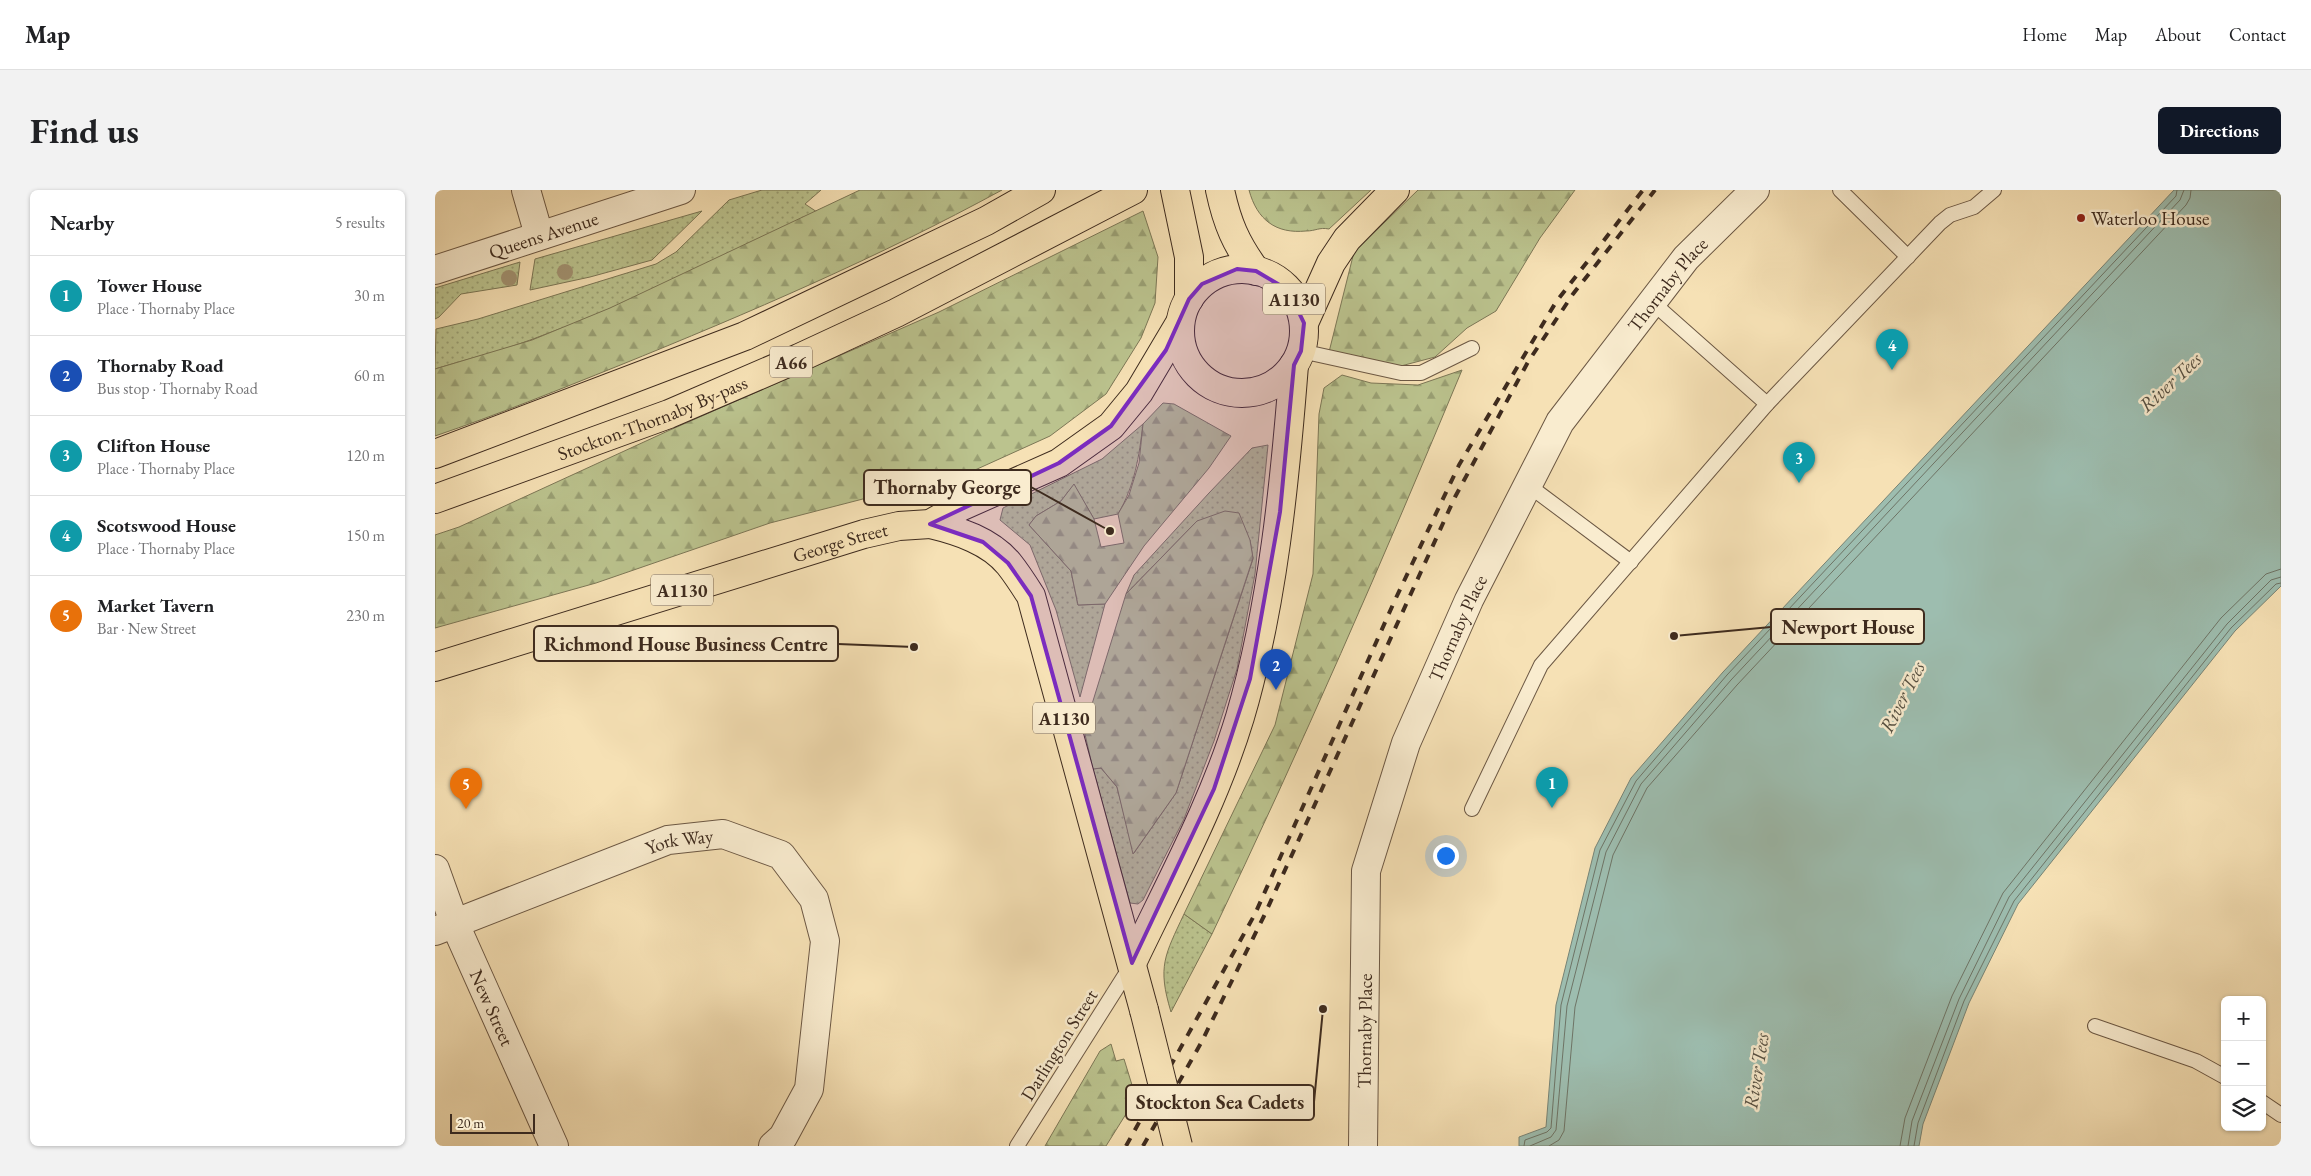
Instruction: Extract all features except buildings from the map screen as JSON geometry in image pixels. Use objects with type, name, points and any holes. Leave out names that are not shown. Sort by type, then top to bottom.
[{"type":"main road","name":"A66","points":[[435,454],[745,336],[952,237],[1041,190]]},
{"type":"main road","name":"Stockton-Thornaby By-pass","points":[[435,499],[669,414],[799,358],[929,296],[1133,190]]},
{"type":"main road","points":[[1175,190],[1189,257],[1181,344],[1189,363],[1202,379],[1220,389],[1241,393],[1261,390],[1280,380],[1297,358]]},
{"type":"main road","name":"A1130","points":[[1220,190],[1226,217],[1239,248],[1256,271]]},
{"type":"main road","points":[[1303,323],[1331,263],[1347,239],[1395,190]]},
{"type":"main road","name":"A1130","points":[[1132,963],[1214,789],[1239,718],[1250,679],[1280,512],[1297,358],[1303,323],[1299,305],[1288,290],[1274,278],[1256,271],[1237,269],[1218,274],[1201,284],[1185,311]]},
{"type":"main road","name":"George Street","points":[[435,667],[864,534],[899,526],[931,524],[960,507],[1059,462],[1111,426],[1139,392],[1185,311]]},
{"type":"main road","name":"A1130","points":[[931,524],[951,529],[983,542],[1008,563],[1031,596],[1132,963],[1178,1146]]},
{"type":"street","points":[[526,190],[539,235]]},
{"type":"street","name":"Queens Avenue","points":[[435,270],[681,190]]},
{"type":"street","name":"Thornaby Place","points":[[1363,1146],[1366,871],[1405,743],[1469,600],[1560,422],[1686,258],[1755,190]]},
{"type":"street","name":"York Way","points":[[445,926],[668,840],[723,834],[781,855],[814,899],[825,941],[809,1089],[783,1137],[773,1146]]},
{"type":"street","name":"New Street","points":[[435,869],[445,926],[554,1146]]},
{"type":"lane","points":[[1840,190],[1908,257]]},
{"type":"lane","points":[[1472,810],[1541,665],[1767,404],[1950,215],[1974,207],[1994,190]]},
{"type":"lane","points":[[1652,302],[1767,404]]},
{"type":"lane","points":[[1297,358],[1401,373],[1421,373],[1472,348]]},
{"type":"lane","points":[[1528,485],[1631,562]]},
{"type":"lane","name":"Darlington Street","points":[[1017,1146],[1132,963]]},
{"type":"lane","points":[[2095,1026],[2197,1061],[2221,1076]]},
{"type":"lane","points":[[2266,1105],[2281,1115]]},
{"type":"highlighted area","points":[[1237,269],[1256,271],[1288,290],[1304,323],[1301,351],[1294,365],[1280,512],[1250,679],[1214,789],[1132,963],[1031,596],[1008,563],[983,542],[930,524],[1059,463],[1111,426],[1166,350],[1189,299],[1202,284]]},
{"type":"green space","points":[[762,190],[821,190],[805,204],[817,212],[605,311],[521,343],[435,369],[436,329],[478,319],[656,264],[676,252],[729,200]]},
{"type":"green space","points":[[860,190],[1002,190],[909,238],[765,305],[573,384],[435,436],[435,369],[532,340],[610,308]]},
{"type":"green space","points":[[1249,190],[1371,190],[1329,229],[1295,231],[1286,230],[1269,223],[1257,209]]},
{"type":"green space","points":[[1418,190],[1575,190],[1540,238],[1496,311],[1467,328],[1435,357],[1397,367],[1329,352],[1354,252]]},
{"type":"green space","points":[[702,211],[652,260],[590,277],[530,290],[535,259]]},
{"type":"green space","points":[[1143,211],[1158,257],[1155,303],[1141,338],[1106,394],[1050,436],[975,470],[770,523],[596,583],[435,628],[435,535],[459,527],[670,430],[939,312]]},
{"type":"green space","points":[[520,262],[517,285],[461,294],[435,319],[435,288]]},
{"type":"green space","points":[[1462,370],[1341,653],[1212,934],[1184,914],[1275,725],[1313,574],[1319,414],[1324,388],[1342,375],[1371,383],[1418,385]]},
{"type":"green space","points":[[1163,403],[1174,404],[1231,436],[1209,468],[1144,546],[1105,604],[1078,605],[1071,571],[1029,525],[1036,516],[1061,501],[1074,484],[1094,519],[1101,547],[1124,543],[1118,514],[1129,495],[1139,463],[1143,424]]},
{"type":"green space","points":[[1143,424],[1138,459],[1129,492],[1118,514],[1094,519],[1074,485],[1061,501],[1036,516],[1029,525],[1071,571],[1078,605],[1105,604],[1080,697],[1056,610],[1030,545],[1000,520],[1003,508],[1102,459]]},
{"type":"green space","points":[[1268,445],[1255,574],[1237,669],[1214,741],[1184,819],[1143,900],[1138,904],[1130,903],[1093,769],[1101,768],[1117,787],[1134,853],[1176,793],[1253,559],[1250,540],[1197,521],[1126,594],[1134,575],[1209,493],[1252,448]]},
{"type":"green space","points":[[1225,511],[1239,513],[1250,540],[1253,558],[1176,793],[1133,854],[1117,787],[1101,768],[1093,769],[1084,730],[1126,594],[1197,521]]},
{"type":"green space","points":[[1184,914],[1212,934],[1171,1012],[1164,983],[1165,961]]},
{"type":"green space","points":[[1111,1044],[1116,1061],[1124,1059],[1136,1098],[1106,1146],[1045,1146],[1100,1051]]},
{"type":"water","name":"River Tees","points":[[2174,190],[2281,190],[2281,586],[2235,631],[2018,904],[1969,1003],[1923,1124],[1919,1146],[1519,1146],[1519,1137],[1546,1127],[1556,1005],[1595,848],[1631,778],[1723,672]]},
{"type":"railway","points":[[1126,1146],[1255,914],[1395,600],[1459,465],[1556,302],[1643,190]]},
{"type":"railway","points":[[1143,1146],[1201,1043],[1264,916],[1455,497],[1528,362],[1573,294],[1655,190]]},
{"type":"place","name":"Waterloo House","points":[[2081,218]]},
{"type":"place","name":"Scotswood House","points":[[1892,370]]},
{"type":"place","name":"Clifton House","points":[[1799,483]]},
{"type":"place","name":"Thornaby George","points":[[1110,531]]},
{"type":"place","name":"Newport House","points":[[1674,636]]},
{"type":"place","name":"Richmond House Business Centre","points":[[914,647]]},
{"type":"place","name":"Thornaby Road","points":[[1276,690]]},
{"type":"place","name":"Tower House","points":[[1552,808]]},
{"type":"place","name":"Market Tavern","points":[[466,809]]},
{"type":"place","name":"Stockton Sea Cadets","points":[[1323,1009]]}]
